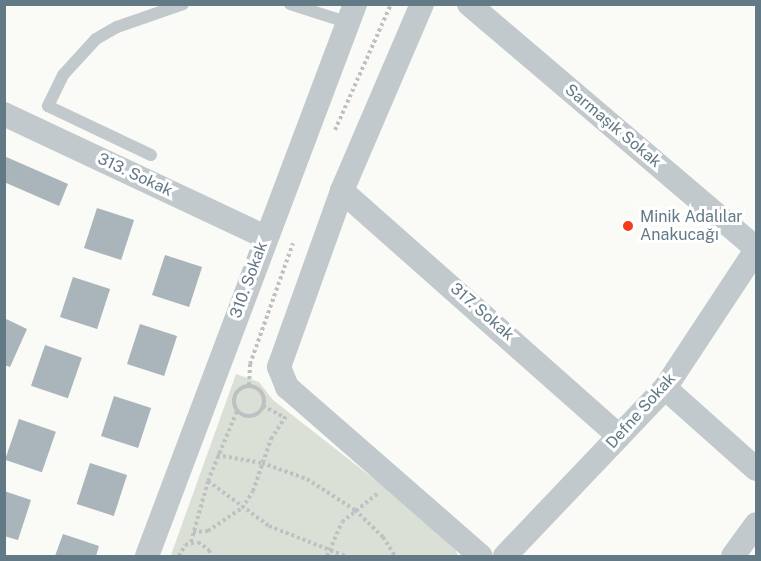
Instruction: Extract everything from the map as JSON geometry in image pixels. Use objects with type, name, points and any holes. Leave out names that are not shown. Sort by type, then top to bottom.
[{"type":"street","points":[[422,4],[342,191],[279,368],[287,387],[481,556]]},
{"type":"street","name":"Sarmaşık Sokak","points":[[469,4],[756,249]]},
{"type":"street","name":"310. Sokak","points":[[147,556],[350,13]]},
{"type":"street","name":"313. Sokak","points":[[4,114],[265,237]]},
{"type":"street","name":"317. Sokak","points":[[342,191],[619,436]]},
{"type":"street","name":"Defne Sokak","points":[[505,556],[665,388],[756,249]]},
{"type":"street","points":[[665,388],[756,469]]},
{"type":"street","points":[[732,556],[756,524]]},
{"type":"lane","points":[[151,155],[48,106],[63,75],[96,39],[117,27],[183,4]]},
{"type":"lane","points":[[290,4],[350,13]]},
{"type":"path","points":[[249,385],[261,391],[264,404],[256,415],[243,415],[237,411],[234,405],[236,391],[249,385]]},
{"type":"path","points":[[194,532],[208,531],[242,508],[271,440],[300,397]]},
{"type":"path","points":[[191,542],[217,455],[237,411]]},
{"type":"path","points":[[217,455],[262,463],[307,478],[355,510],[383,537],[395,556]]},
{"type":"path","points":[[208,481],[269,526],[327,554],[345,556]]},
{"type":"path","points":[[327,554],[334,534],[355,510],[397,481]]},
{"type":"path","points":[[179,556],[185,545],[191,542],[205,545],[211,556]]},
{"type":"shaded area","points":[[236,374],[259,382],[273,400],[452,540],[458,556],[171,555]]},
{"type":"building","points":[[4,156],[68,184],[59,206],[4,182]]},
{"type":"building","points":[[97,208],[134,220],[121,260],[84,248]]},
{"type":"building","points":[[165,255],[202,267],[189,307],[152,295]]},
{"type":"building","points":[[73,277],[110,289],[97,329],[60,317]]},
{"type":"building","points":[[4,318],[27,329],[10,367],[4,365]]},
{"type":"building","points":[[140,324],[177,336],[164,376],[127,364]]},
{"type":"building","points":[[45,345],[82,358],[68,398],[31,386]]},
{"type":"building","points":[[114,396],[151,408],[138,448],[101,436]]},
{"type":"building","points":[[19,419],[56,432],[42,472],[5,460]]},
{"type":"building","points":[[90,463],[127,475],[114,516],[77,504]]},
{"type":"building","points":[[4,491],[31,500],[18,540],[4,536]]},
{"type":"building","points":[[63,534],[99,546],[96,556],[55,556]]},
{"type":"place","name":"Minik Adalılar Anakucağı","points":[[628,226]]}]
